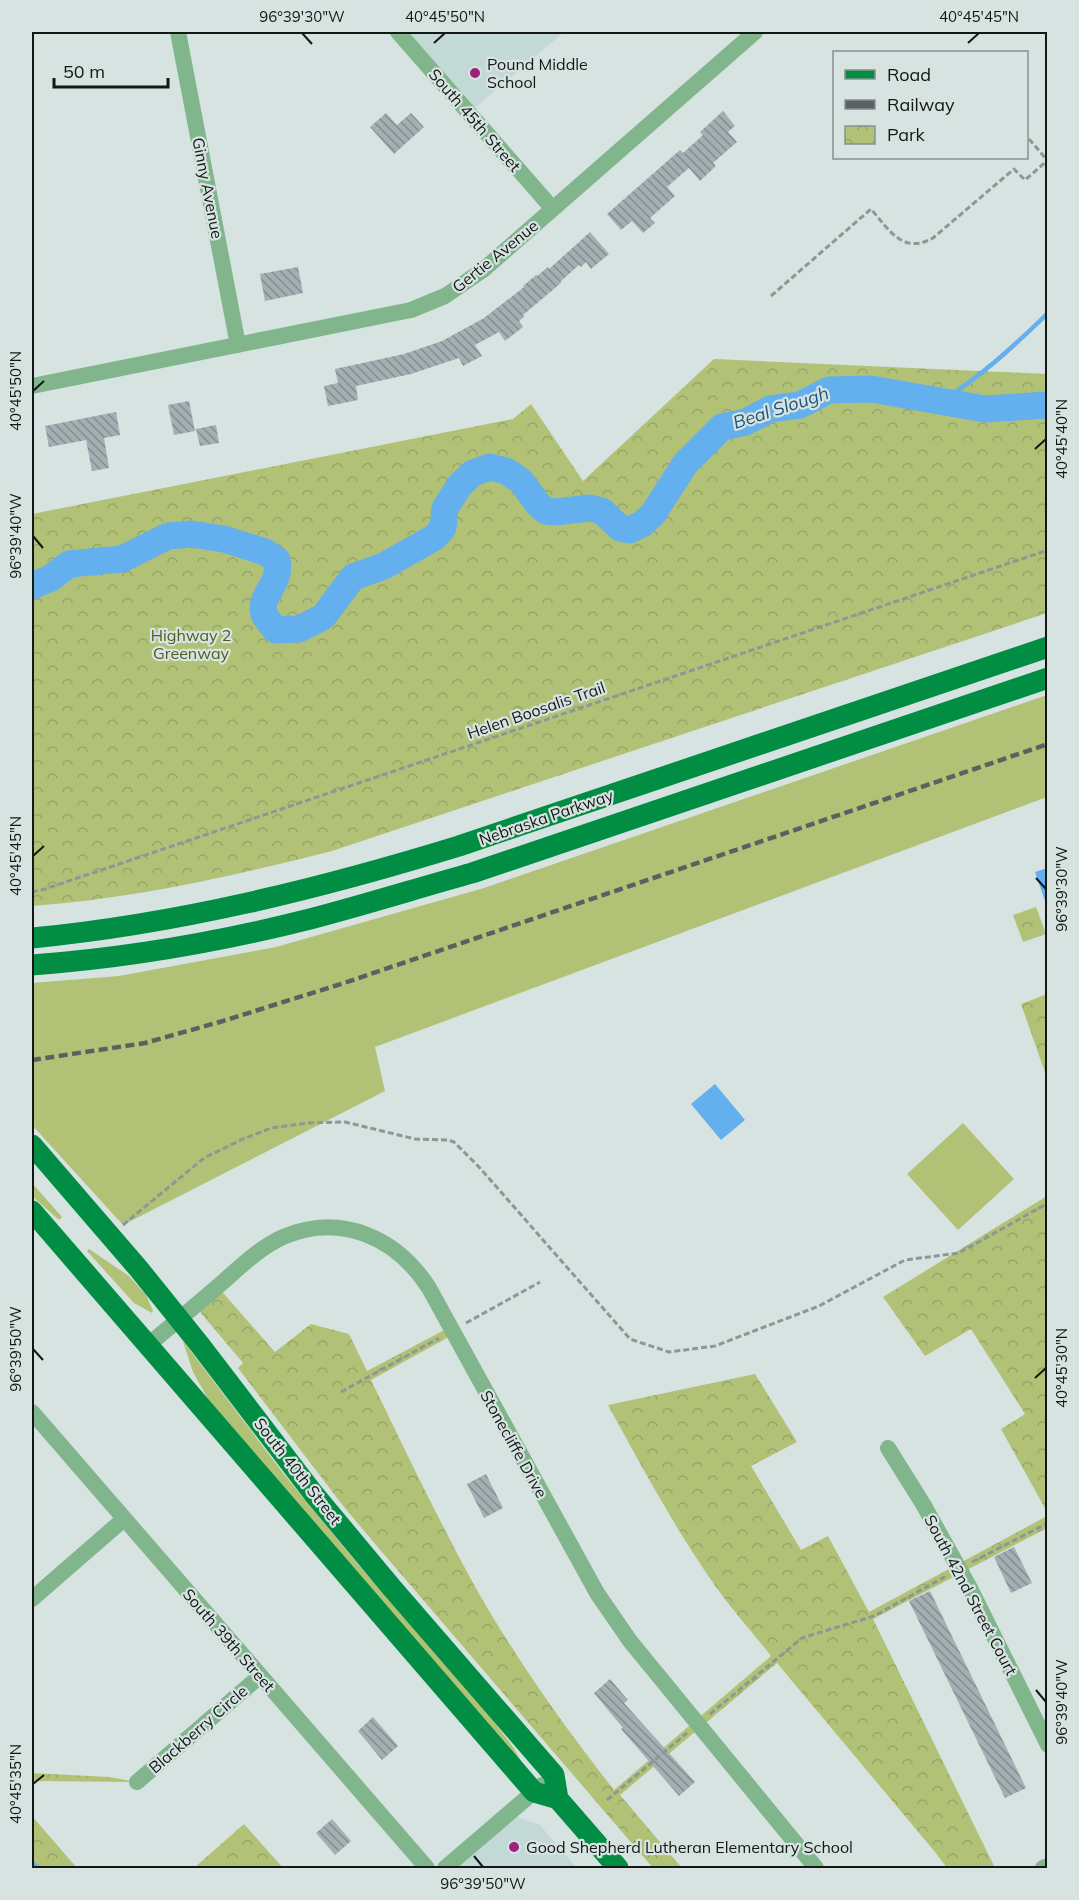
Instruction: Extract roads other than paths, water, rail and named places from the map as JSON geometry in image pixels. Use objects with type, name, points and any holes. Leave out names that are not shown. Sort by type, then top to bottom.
[{"type":"main road","name":"Nebraska Parkway","points":[[32,938],[82,934],[240,905],[397,866],[1047,647]]},
{"type":"main road","name":"Nebraska Parkway","points":[[32,965],[131,954],[220,938],[308,919],[370,902],[483,869],[1047,678]]},
{"type":"main road","name":"South 40th Street","points":[[34,1152],[138,1268],[313,1493],[554,1775]]},
{"type":"main road","name":"South 40th Street","points":[[32,1212],[534,1792]]},
{"type":"main road","points":[[554,1775],[558,1799],[618,1869]]},
{"type":"main road","points":[[534,1792],[558,1799]]},
{"type":"street","name":"Ginny Avenue","points":[[178,32],[238,345]]},
{"type":"street","name":"South 45th Street","points":[[398,32],[552,208]]},
{"type":"street","name":"Gertie Avenue","points":[[32,386],[411,310],[428,304],[465,283],[755,32]]},
{"type":"street","name":"Stonecliffe Drive","points":[[147,1346],[261,1250],[283,1237],[300,1231],[319,1228],[356,1231],[375,1238],[406,1258],[429,1288],[597,1593],[630,1641],[816,1869]]},
{"type":"street","name":"South 39th Street","points":[[32,1412],[427,1869]]},
{"type":"street","name":"South 42nd Street Court","points":[[888,1448],[960,1568],[1047,1745]]},
{"type":"street","points":[[32,1599],[124,1519]]},
{"type":"street","name":"Blackberry Circle","points":[[137,1782],[260,1676]]},
{"type":"street","points":[[445,1869],[554,1775]]},
{"type":"street","points":[[1043,1869],[1047,1866]]},
{"type":"water","points":[[1048,868],[1047,907],[1035,872]]},
{"type":"water","points":[[715,1084],[745,1120],[721,1140],[691,1104]]},
{"type":"waterway","points":[[941,401],[984,371],[1048,313]]},
{"type":"waterway","name":"Beal Slough","points":[[32,586],[51,578],[69,564],[122,559],[168,536],[191,534],[224,539],[265,552],[277,560],[278,568],[274,583],[264,601],[264,614],[276,630],[299,629],[323,617],[353,577],[384,566],[435,537],[443,528],[445,508],[460,485],[473,473],[490,467],[506,471],[521,481],[546,511],[590,508],[602,511],[620,528],[630,530],[642,524],[653,514],[685,464],[722,427],[746,422],[770,409],[800,405],[829,390],[871,389],[985,409],[1048,405]]},
{"type":"waterway","points":[[32,1863],[39,1868]]},
{"type":"railway","points":[[32,1060],[145,1043],[223,1021],[344,983],[1048,744]]},
{"type":"place","name":"Pound Middle School","points":[[475,73]]},
{"type":"place","name":"Good Shepherd Lutheran Elementary School","points":[[514,1847]]},
{"type":"park label","name":"Highway 2 Greenway","points":[[191,644]]}]
